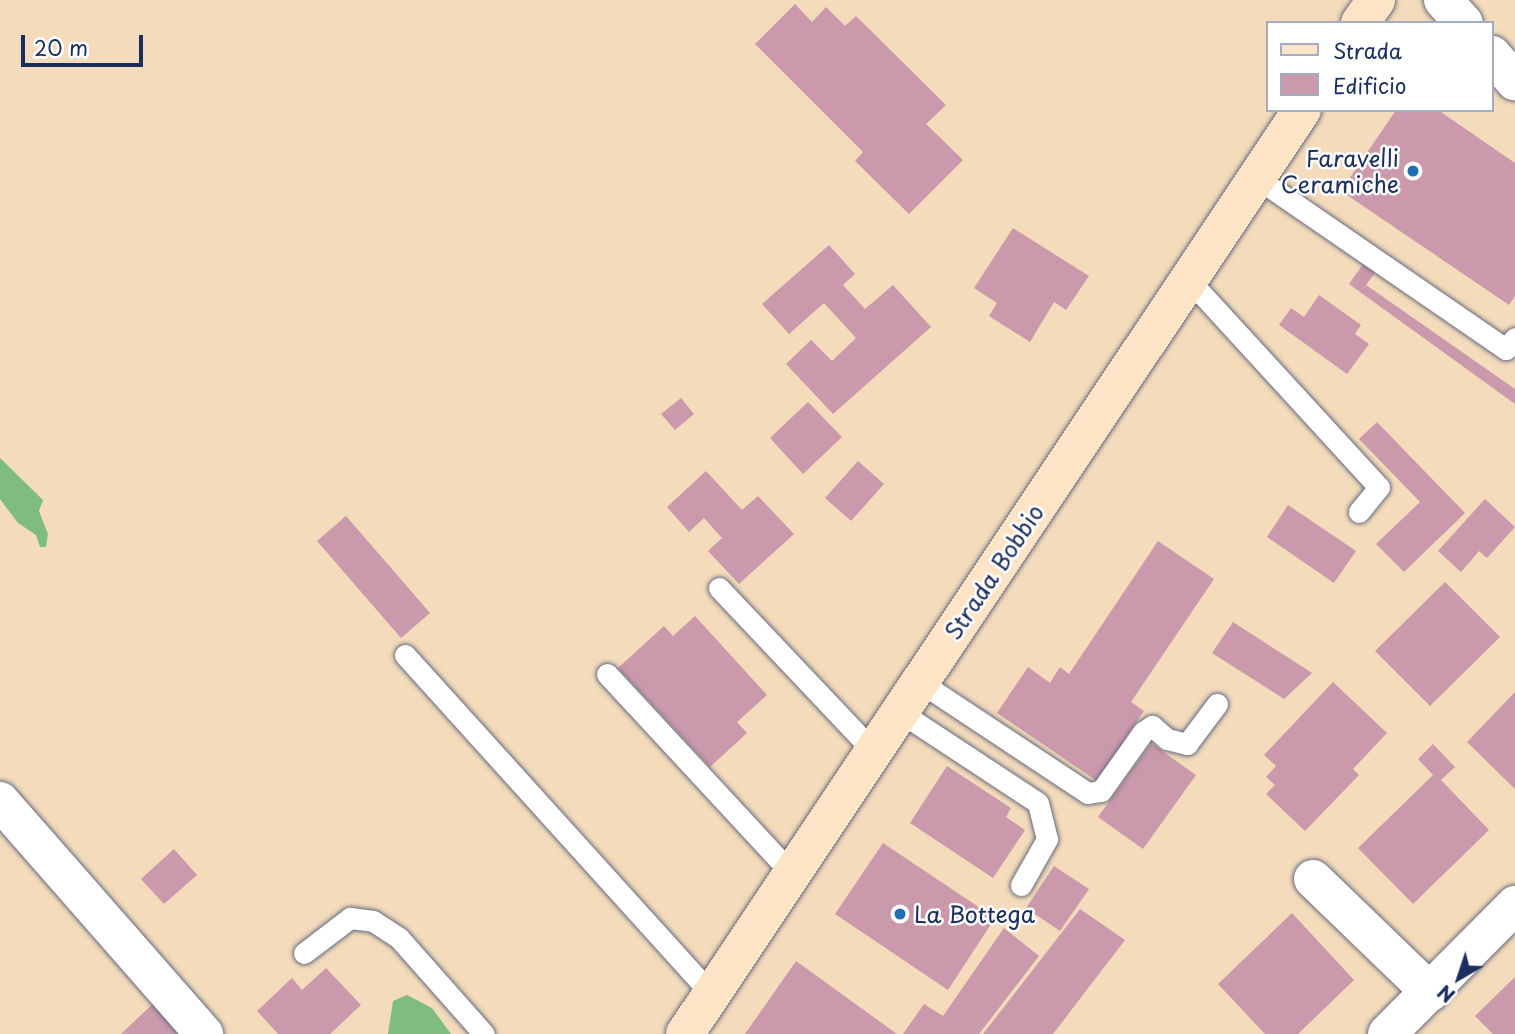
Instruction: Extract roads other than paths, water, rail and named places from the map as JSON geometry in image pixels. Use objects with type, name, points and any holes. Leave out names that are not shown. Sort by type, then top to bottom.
[{"type":"main road","points":[[1361,21],[1376,0]]},
{"type":"main road","name":"Strada Bobbio","points":[[685,1034],[1301,112]]},
{"type":"street","points":[[1443,0],[1462,21]]},
{"type":"street","points":[[1494,57],[1515,80]]},
{"type":"street","points":[[0,801],[204,1034]]},
{"type":"street","points":[[1313,879],[1430,992]]},
{"type":"street","points":[[1387,1034],[1515,905]]},
{"type":"lane","points":[[1257,178],[1506,349],[1515,338]]},
{"type":"lane","points":[[1189,280],[1379,487],[1359,512]]},
{"type":"lane","points":[[719,588],[874,752]]},
{"type":"lane","points":[[405,655],[711,994]]},
{"type":"lane","points":[[607,674],[792,874]]},
{"type":"lane","points":[[911,697],[1088,793],[1101,791],[1143,732],[1152,726],[1167,739],[1186,744],[1217,704]]},
{"type":"lane","points":[[911,697],[1038,803],[1047,839],[1021,885]]},
{"type":"lane","points":[[304,953],[350,918],[373,921],[399,938],[484,1034]]},
{"type":"place","name":"Faravelli Ceramiche","points":[[1413,171]]},
{"type":"place","name":"La Bottega","points":[[900,914]]}]
